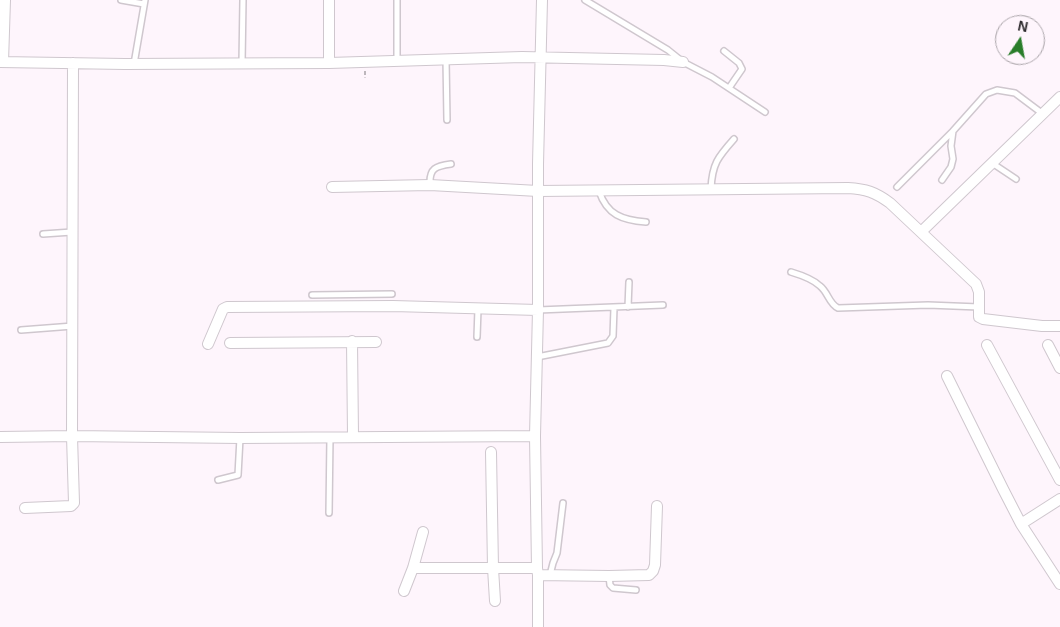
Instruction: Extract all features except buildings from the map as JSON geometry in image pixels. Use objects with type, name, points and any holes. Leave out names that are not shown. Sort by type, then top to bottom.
[{"type":"street","points":[[5,0],[1,62],[134,64],[330,63],[542,58],[683,62]]},
{"type":"street","points":[[329,0],[330,63]]},
{"type":"street","points":[[538,627],[535,436],[542,0]]},
{"type":"street","points":[[25,508],[71,506],[74,503],[72,436],[73,63]]},
{"type":"street","points":[[921,232],[1060,97]]},
{"type":"street","points":[[332,187],[430,186],[538,191],[863,189],[879,195],[976,284],[979,292],[979,317],[982,319],[1042,326],[1060,326]]},
{"type":"street","points":[[208,344],[223,309],[227,307],[365,306],[538,310]]},
{"type":"street","points":[[352,341],[353,436]]},
{"type":"street","points":[[230,343],[376,342]]},
{"type":"street","points":[[987,345],[1060,480]]},
{"type":"street","points":[[1048,345],[1060,368]]},
{"type":"street","points":[[947,376],[1021,524],[1060,584]]},
{"type":"street","points":[[0,437],[535,436]]},
{"type":"street","points":[[491,452],[495,601]]},
{"type":"street","points":[[1021,524],[1060,499]]},
{"type":"street","points":[[413,568],[493,568],[550,575],[649,575],[655,566],[657,506]]},
{"type":"street","points":[[404,591],[413,568],[423,532]]},
{"type":"lane","points":[[121,0],[144,2],[134,64]]},
{"type":"lane","points":[[242,63],[243,0]]},
{"type":"lane","points":[[396,0],[396,60]]},
{"type":"lane","points":[[585,0],[766,112]]},
{"type":"lane","points":[[724,51],[739,63],[742,69],[729,88]]},
{"type":"lane","points":[[446,59],[446,120]]},
{"type":"lane","points":[[896,187],[953,131],[986,94],[997,90],[1015,93],[1043,114]]},
{"type":"lane","points":[[942,180],[951,167],[953,159],[951,146],[953,131]]},
{"type":"lane","points":[[711,189],[714,166],[719,156],[734,139]]},
{"type":"lane","points":[[992,163],[1016,179]]},
{"type":"lane","points":[[430,186],[432,171],[438,166],[451,164]]},
{"type":"lane","points":[[599,190],[606,207],[616,215],[638,222],[646,222]]},
{"type":"lane","points":[[43,234],[73,232]]},
{"type":"lane","points":[[791,272],[812,280],[821,286],[828,294],[832,304],[838,308],[928,305],[978,307]]},
{"type":"lane","points":[[628,307],[629,282]]},
{"type":"lane","points":[[365,294],[365,306]]},
{"type":"lane","points":[[312,295],[392,294]]},
{"type":"lane","points":[[538,310],[663,305]]},
{"type":"lane","points":[[477,337],[478,308]]},
{"type":"lane","points":[[537,358],[608,343],[612,336],[614,308]]},
{"type":"lane","points":[[22,330],[73,326]]},
{"type":"lane","points":[[330,436],[330,513]]},
{"type":"lane","points":[[218,480],[238,475],[240,438]]},
{"type":"lane","points":[[550,575],[552,563],[557,553],[563,503]]},
{"type":"lane","points":[[609,576],[610,585],[614,589],[636,590]]}]
